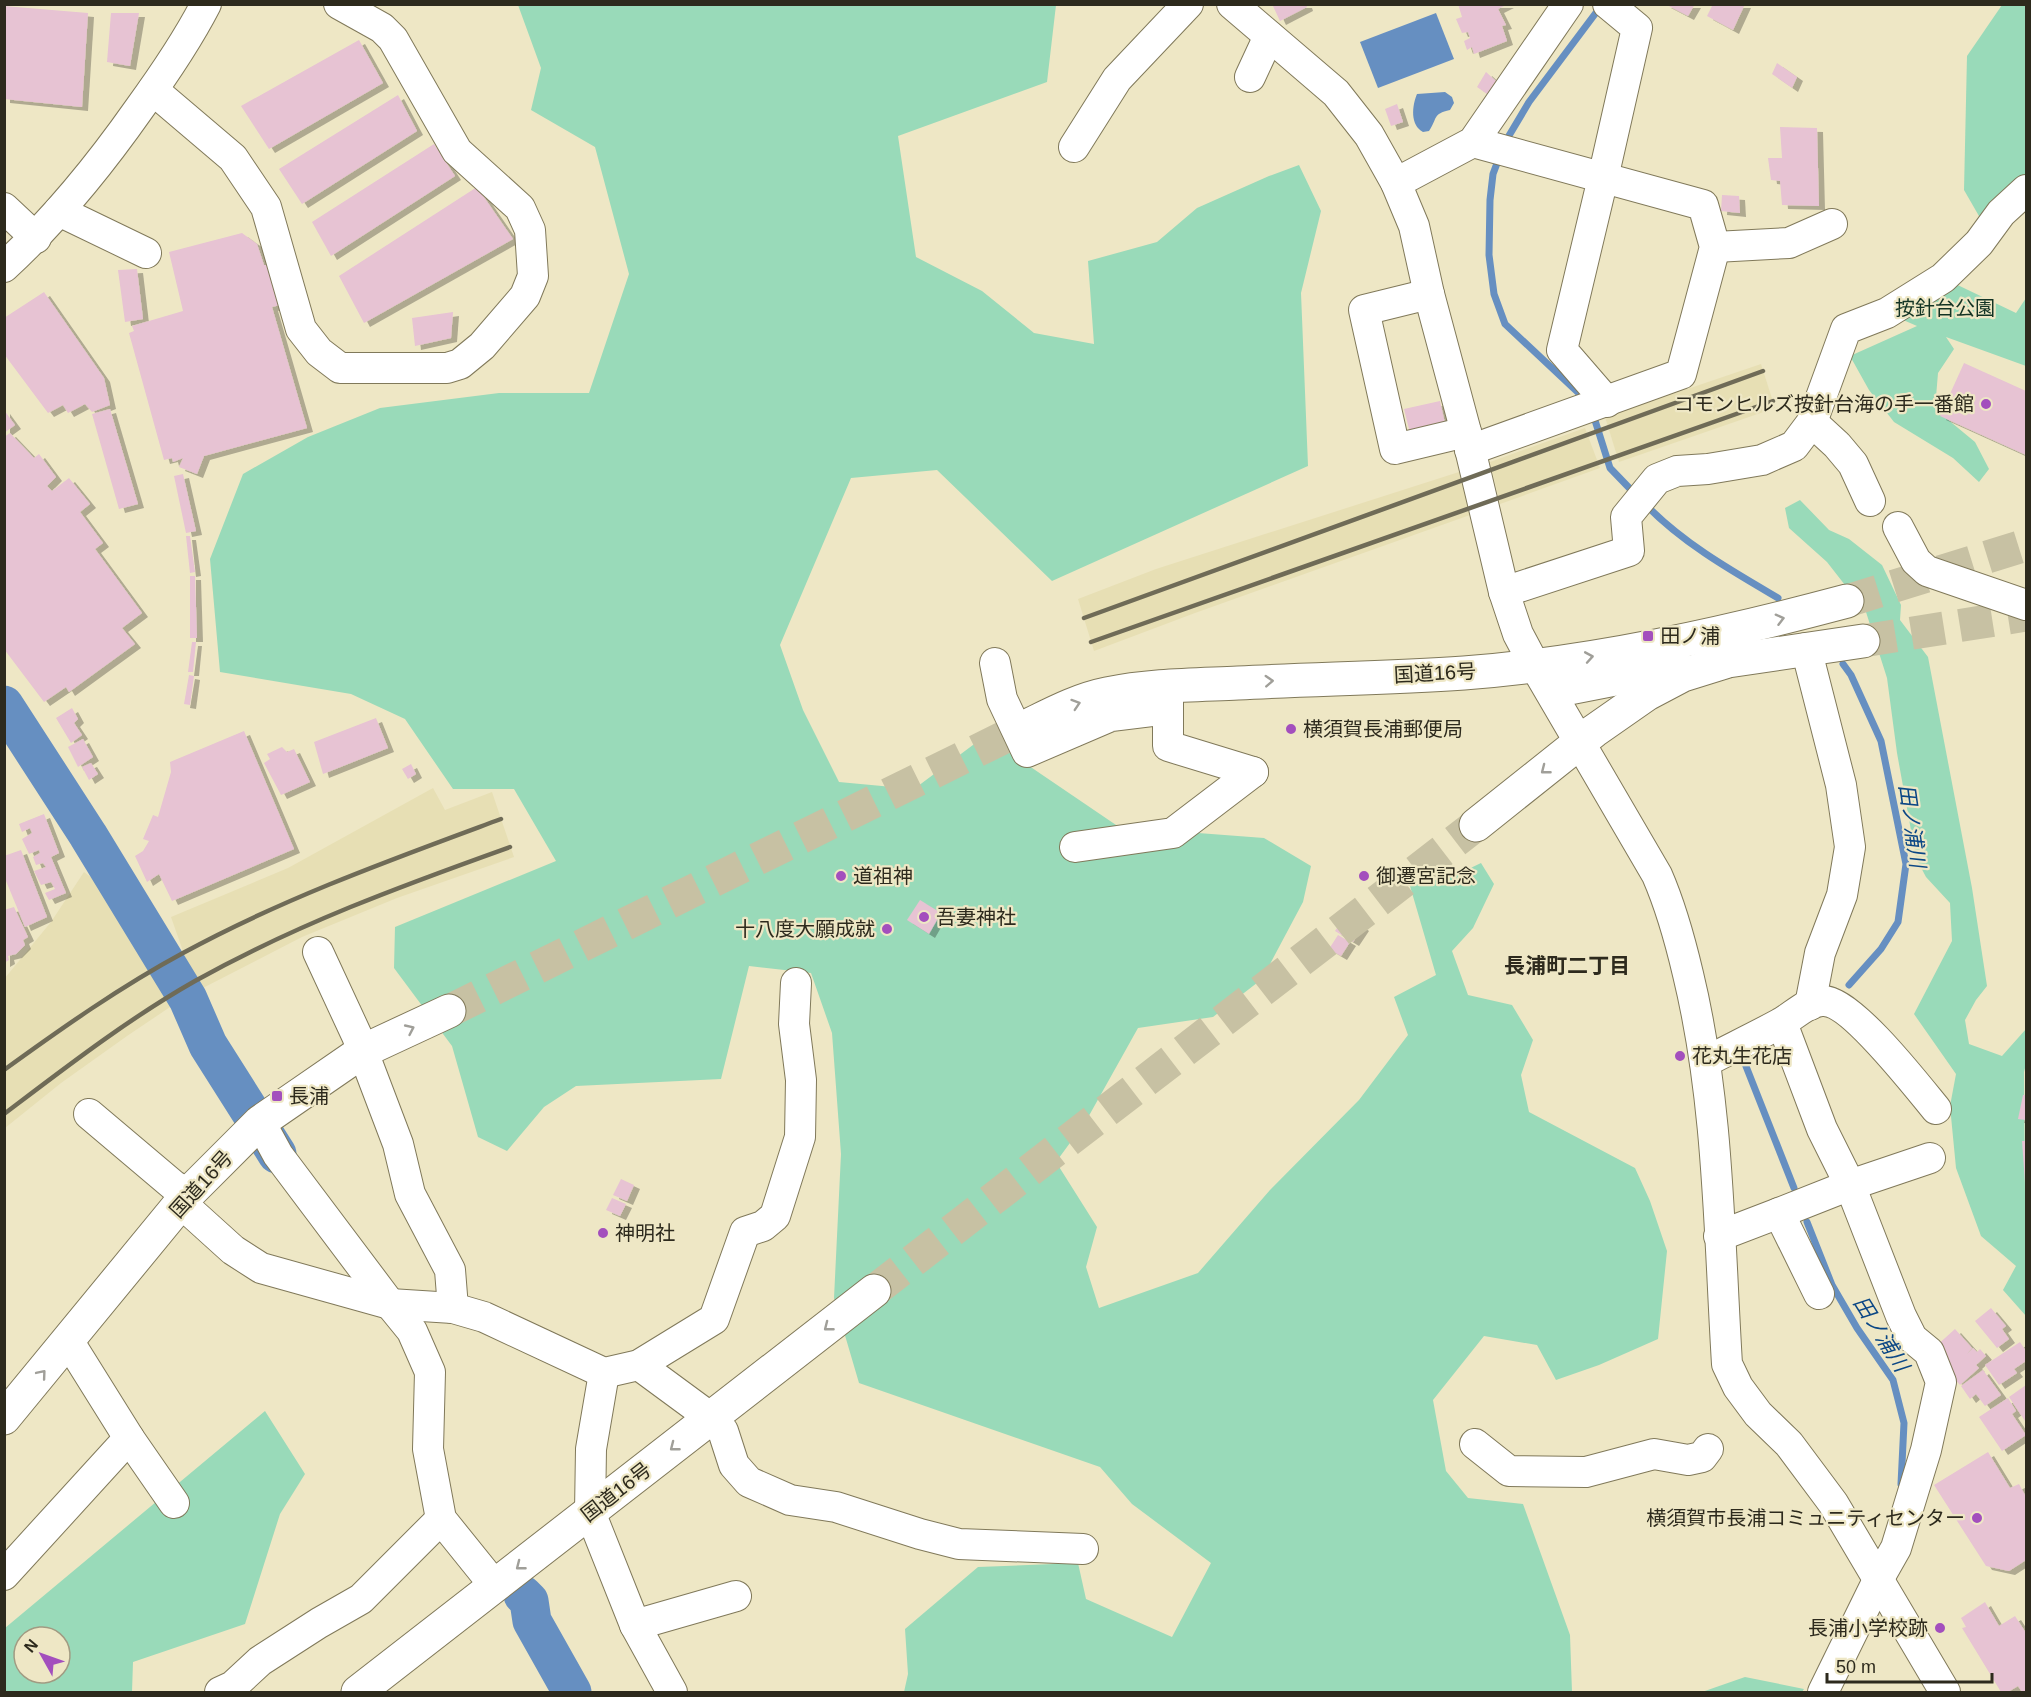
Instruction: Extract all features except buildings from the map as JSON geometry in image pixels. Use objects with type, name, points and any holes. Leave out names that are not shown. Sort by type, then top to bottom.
[{"type":"highway","name":"国道16号","points":[[1023,728],[1065,708],[1106,694],[1168,697],[1535,666],[1674,642],[1772,621],[1847,601]]},
{"type":"highway","points":[[1535,666],[1550,682],[1569,688],[1702,662],[1728,661],[1863,641]]},
{"type":"highway","points":[[1476,825],[1579,743],[1647,694],[1683,675],[1728,661]]},
{"type":"highway","name":"国道16号","points":[[4,1418],[185,1199],[260,1122],[363,1051],[449,1011]]},
{"type":"highway","name":"国道16号","points":[[358,1692],[874,1291]]},
{"type":"street","points":[[4,267],[36,238],[111,148],[153,90],[206,4]]},
{"type":"street","points":[[153,90],[233,158],[266,207],[301,329],[319,352],[340,368],[447,368],[460,364],[482,346],[525,296],[533,276],[530,230],[520,208],[457,152],[393,39],[382,28],[339,4]]},
{"type":"street","points":[[1074,147],[1117,79],[1188,4]]},
{"type":"street","points":[[1232,4],[1336,93],[1369,135],[1396,183],[1414,226],[1504,592],[1518,634],[1657,875],[1670,903],[1696,1007],[1711,1096],[1727,1364],[1737,1387],[1758,1414],[1789,1444],[1833,1503],[1946,1692]]},
{"type":"street","points":[[1396,183],[1473,142],[1568,4]]},
{"type":"street","points":[[1607,402],[1562,350],[1636,28],[1608,4]]},
{"type":"street","points":[[1250,77],[1269,36]]},
{"type":"street","points":[[1429,294],[1364,310],[1395,449],[1468,441],[1607,402],[1681,374],[1715,247],[1703,205],[1473,142]]},
{"type":"street","points":[[1504,592],[1629,551],[1626,517],[1657,479],[1677,471],[1708,469],[1762,460],[1794,446],[1812,422],[1846,329],[1887,313],[1943,278],[1979,243],[2001,213],[2026,190]]},
{"type":"street","points":[[4,208],[36,238]]},
{"type":"street","points":[[59,211],[146,253]]},
{"type":"street","points":[[1715,247],[1789,243],[1832,224]]},
{"type":"street","points":[[1812,422],[1837,445],[1853,464],[1870,501]]},
{"type":"street","points":[[1898,527],[1916,561],[1927,571],[2026,605]]},
{"type":"street","points":[[1806,648],[1841,785],[1850,847],[1842,896],[1820,953],[1810,1005]]},
{"type":"street","points":[[995,663],[1002,699],[1027,752],[1111,717],[1168,697],[1168,746],[1254,772],[1173,833],[1075,846]]},
{"type":"street","points":[[318,952],[363,1051],[398,1144],[410,1194],[450,1270],[453,1308]]},
{"type":"street","points":[[89,1114],[173,1185],[233,1250],[261,1268],[390,1305],[453,1308],[484,1317],[604,1373],[639,1365],[714,1319],[745,1232],[763,1226],[775,1216],[800,1137],[801,1080],[794,1024],[796,982]]},
{"type":"street","points":[[1705,1062],[1782,1023],[1810,1005],[1824,1001],[1843,1008],[1882,1046],[1936,1109]]},
{"type":"street","points":[[1782,1023],[1822,1129],[1850,1185],[1901,1316],[1912,1338],[1929,1352],[1941,1382],[1926,1450],[1896,1548],[1823,1692]]},
{"type":"street","points":[[260,1122],[278,1155],[412,1331],[430,1372],[428,1449],[441,1520],[495,1586]]},
{"type":"street","points":[[1719,1236],[1850,1185],[1930,1158]]},
{"type":"street","points":[[1779,1213],[1819,1294]]},
{"type":"street","points":[[69,1342],[129,1438],[174,1503]]},
{"type":"street","points":[[639,1365],[711,1418],[723,1431],[734,1465],[749,1482],[790,1500],[836,1507],[959,1544],[1083,1549]]},
{"type":"street","points":[[604,1373],[591,1449],[590,1512],[635,1625],[672,1692]]},
{"type":"street","points":[[4,1575],[129,1438]]},
{"type":"street","points":[[1476,1444],[1509,1471],[1586,1472],[1654,1454],[1688,1460],[1702,1457],[1708,1449]]},
{"type":"street","points":[[220,1692],[232,1686],[270,1654],[361,1599],[441,1520]]},
{"type":"street","points":[[635,1625],[736,1596]]},
{"type":"shaded area","points":[[1761,364],[1775,408],[1619,462],[1605,417]]},
{"type":"shaded area","points":[[1585,428],[1600,468],[1500,504],[1490,462]]},
{"type":"shaded area","points":[[1459,472],[1470,515],[1094,651],[1078,599],[1156,569]]},
{"type":"shaded area","points":[[433,788],[445,810],[492,792],[514,857],[397,898],[302,937],[197,991],[171,917],[288,868]]},
{"type":"shaded area","points":[[84,872],[112,893],[138,932],[154,970],[176,1003],[61,1083],[5,1128],[5,978],[51,922]]},
{"type":"green space","points":[[518,5],[1056,5],[1047,82],[898,136],[916,257],[982,291],[1034,333],[1094,344],[1088,261],[1157,242],[1197,208],[1299,165],[1321,211],[1301,293],[1308,466],[1052,581],[937,470],[851,478],[780,645],[803,710],[839,782],[914,789],[985,736],[1119,827],[1264,838],[1311,866],[1303,902],[1262,979],[1213,1017],[1138,1028],[1086,1121],[1056,1162],[1097,1227],[1086,1267],[1099,1308],[1198,1273],[1270,1190],[1359,1100],[1408,1035],[1394,997],[1436,975],[1410,886],[1456,875],[1481,863],[1494,884],[1473,928],[1452,951],[1468,995],[1512,1005],[1533,1040],[1521,1075],[1529,1112],[1635,1168],[1650,1201],[1667,1251],[1658,1339],[1599,1365],[1556,1380],[1537,1345],[1484,1336],[1433,1400],[1446,1471],[1468,1498],[1523,1504],[1570,1635],[1572,1692],[904,1692],[908,1674],[905,1629],[978,1567],[1078,1563],[1086,1599],[1172,1637],[1211,1563],[1132,1504],[1100,1467],[859,1383],[834,1298],[841,1154],[832,1033],[811,973],[749,966],[721,1079],[576,1086],[544,1107],[507,1151],[478,1137],[452,1046],[394,968],[395,927],[556,861],[514,789],[453,789],[405,719],[351,694],[220,672],[210,559],[243,474],[308,437],[380,408],[499,393],[589,393],[629,274],[595,147],[531,110],[541,68]]},
{"type":"green space","points":[[2002,5],[2026,5],[2026,190],[1983,223],[1964,190],[1967,56]]},
{"type":"green space","name":"按針台公園","points":[[1943,278],[2016,313],[2026,298],[2026,366],[1946,337],[1954,349],[1938,373],[1935,409],[1975,442],[1989,469],[1979,482],[1953,458],[1894,422],[1869,390],[1850,356],[1917,326],[1887,313]]},
{"type":"green space","points":[[1800,500],[1829,530],[1849,539],[1882,565],[1901,605],[1900,620],[1928,657],[1972,888],[1987,986],[1965,1020],[1969,1044],[2002,1056],[2026,1029],[2024,1072],[2026,1316],[2003,1290],[2016,1266],[1981,1236],[1956,1168],[1950,1106],[1956,1074],[1914,1014],[1952,941],[1950,903],[1926,877],[1916,858],[1897,753],[1887,678],[1866,612],[1827,562],[1789,528],[1785,508]]},
{"type":"green space","points":[[265,1411],[305,1474],[280,1514],[245,1624],[133,1662],[132,1692],[5,1692],[5,1628]]},
{"type":"green space","points":[[1745,1677],[1804,1689],[1802,1692],[1702,1692]]},
{"type":"water","points":[[1436,13],[1454,59],[1378,88],[1360,42]]},
{"type":"water","points":[[1445,92],[1452,97],[1454,103],[1450,110],[1438,115],[1429,131],[1423,132],[1416,125],[1413,115],[1417,94]]},
{"type":"waterway","points":[[1504,144],[1529,102],[1601,6]]},
{"type":"waterway","points":[[1499,158],[1493,174],[1490,200],[1489,255],[1494,294],[1505,324],[1585,399]]},
{"type":"waterway","points":[[1593,414],[1610,468],[1636,495]]},
{"type":"waterway","points":[[1646,505],[1692,544],[1778,598]]},
{"type":"waterway","name":"田ノ浦川","points":[[1843,664],[1851,675],[1881,741],[1906,864],[1898,922],[1881,949],[1849,985]]},
{"type":"waterway","points":[[4,705],[88,835],[188,999],[208,1045],[277,1154]]},
{"type":"waterway","name":"田ノ浦川","points":[[1740,1051],[1794,1188]]},
{"type":"waterway","name":"田ノ浦川","points":[[1807,1222],[1832,1285],[1857,1328],[1893,1380],[1904,1423],[1901,1484]]},
{"type":"waterway","points":[[523,1595],[529,1601],[532,1621],[572,1692]]},
{"type":"tunnel","points":[[1847,601],[2026,545]]},
{"type":"tunnel","points":[[1863,641],[2026,615]]},
{"type":"tunnel","points":[[449,1011],[1023,728]]},
{"type":"tunnel","points":[[874,1291],[1476,825]]},
{"type":"railway","points":[[1084,618],[1763,371]]},
{"type":"railway","points":[[1091,642],[1773,401]]},
{"type":"railway","points":[[4,1070],[114,994],[221,933],[339,880],[501,819]]},
{"type":"railway","points":[[4,1114],[146,1011],[233,960],[350,907],[510,847]]},
{"type":"place","name":"コモンヒルズ按針台海の手一番館","points":[[1986,404]]},
{"type":"place","name":"田ノ浦","points":[[1648,636]]},
{"type":"place","name":"横須賀長浦郵便局","points":[[1291,729]]},
{"type":"place","name":"道祖神","points":[[841,876]]},
{"type":"place","name":"御遷宮記念","points":[[1364,876]]},
{"type":"place","name":"吾妻神社","points":[[924,917]]},
{"type":"place","name":"十八度大願成就","points":[[887,929]]},
{"type":"place","name":"花丸生花店","points":[[1680,1056]]},
{"type":"place","name":"長浦","points":[[277,1096]]},
{"type":"place","name":"神明社","points":[[603,1233]]},
{"type":"place","name":"横須賀市長浦コミュニティセンター","points":[[1977,1518]]},
{"type":"place","name":"長浦小学校跡","points":[[1940,1628]]},
{"type":"district","name":"長浦町二丁目","points":[[1567,966]]}]
